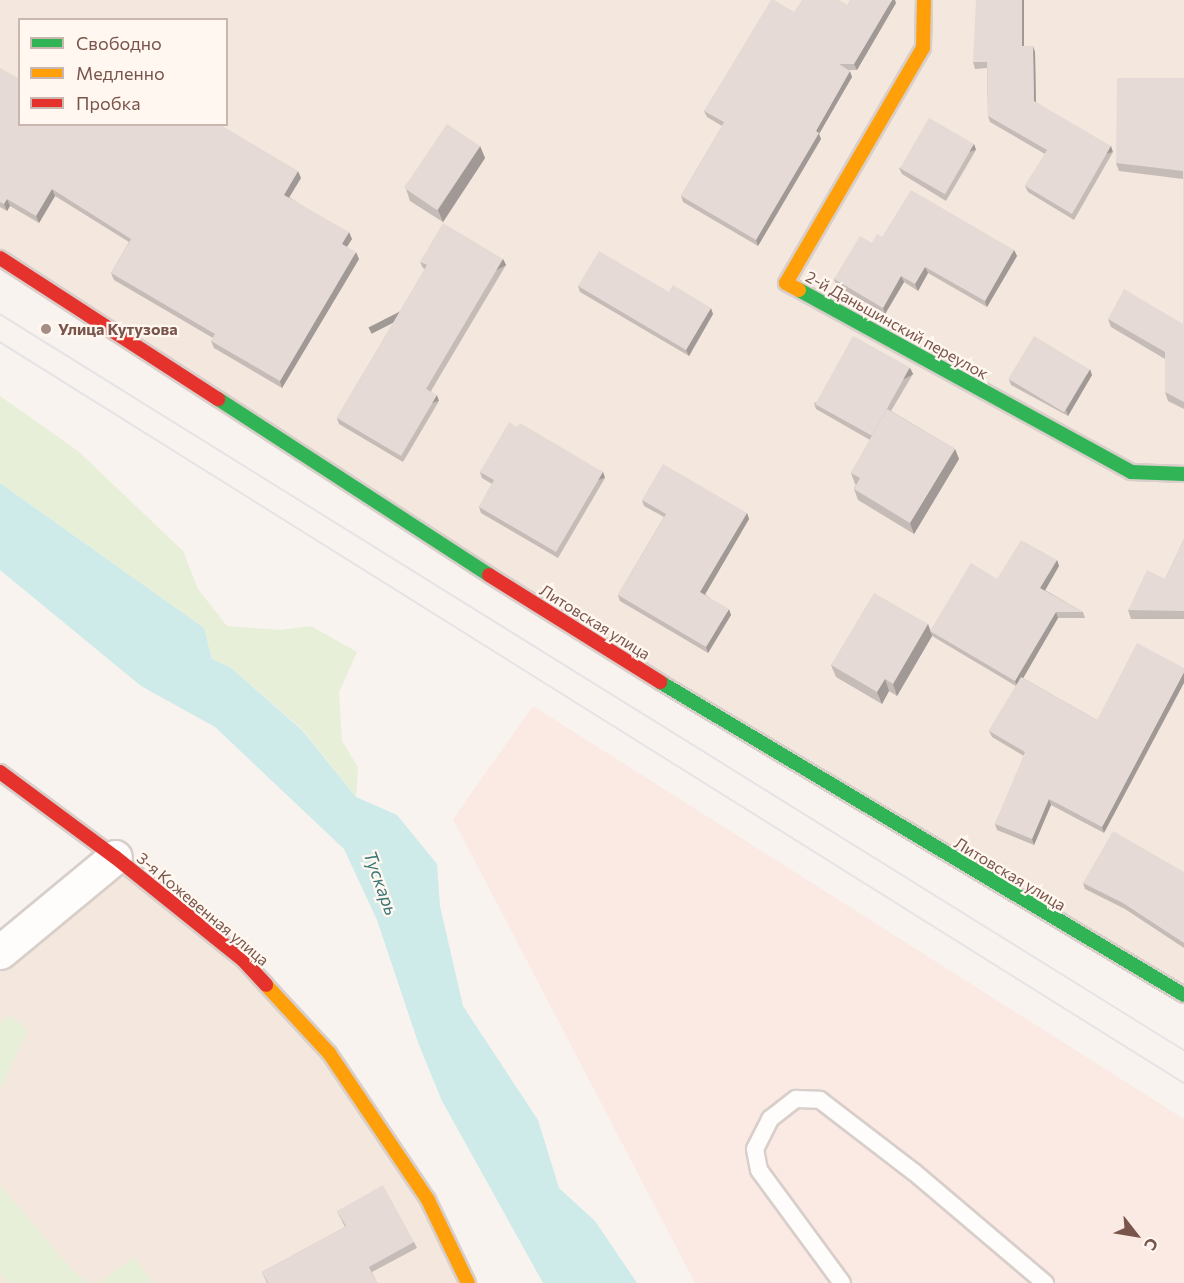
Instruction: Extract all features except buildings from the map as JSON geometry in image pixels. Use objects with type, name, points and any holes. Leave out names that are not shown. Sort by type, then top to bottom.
[{"type":"street","name":"2-й Даньшинский переулок","points":[[924,0],[923,48],[786,283],[1131,472],[1184,474]]},
{"type":"street","name":"Литовская улица","points":[[0,258],[602,648],[1184,995]]},
{"type":"street","name":"3-я Кожевенная улица","points":[[0,772],[115,857],[243,960],[329,1053],[428,1200],[468,1283]]},
{"type":"street","points":[[0,952],[115,857]]},
{"type":"lane","points":[[842,1283],[759,1170],[755,1149],[770,1119],[796,1099],[820,1100],[914,1172],[1045,1283]]},
{"type":"shaded area","points":[[0,0],[1184,0],[1184,1004],[0,258]]},
{"type":"shaded area","points":[[533,706],[1184,1119],[1184,1283],[695,1283],[453,819]]},
{"type":"shaded area","points":[[115,857],[329,1053],[468,1283],[0,1283],[0,952]]},
{"type":"green space","points":[[0,396],[78,451],[183,551],[198,589],[227,626],[280,630],[311,626],[357,652],[339,692],[342,741],[358,767],[356,797],[302,729],[230,667],[212,659],[204,628],[0,483]]},
{"type":"green space","points":[[9,1015],[28,1030],[0,1090],[0,1024]]},
{"type":"green space","points":[[0,1185],[74,1272],[90,1283],[8,1283],[0,1273]]},
{"type":"green space","points":[[134,1257],[153,1283],[99,1283]]},
{"type":"water","name":"Тускарь","points":[[0,483],[204,628],[212,659],[230,667],[302,730],[356,797],[397,815],[437,864],[440,906],[463,1006],[538,1120],[559,1188],[595,1221],[637,1283],[543,1283],[442,1101],[419,1045],[377,920],[344,849],[215,727],[141,686],[0,570]]},
{"type":"tram line","points":[[0,314],[1184,1050]]},
{"type":"tram line","points":[[0,342],[1184,1083]]},
{"type":"traffic: fast","points":[[799,290],[1131,472],[1184,474]]},
{"type":"traffic: fast","points":[[218,399],[489,575]]},
{"type":"traffic: fast","points":[[660,682],[1184,995]]},
{"type":"traffic: slow","points":[[799,290],[786,283],[923,48],[924,0]]},
{"type":"traffic: slow","points":[[266,985],[329,1053],[428,1200],[468,1283]]},
{"type":"traffic: jam","points":[[0,258],[218,399]]},
{"type":"traffic: jam","points":[[489,575],[660,682]]},
{"type":"traffic: jam","points":[[0,772],[115,857],[243,960],[266,985]]},
{"type":"place","name":"Улица Кутузова","points":[[46,329]]}]
